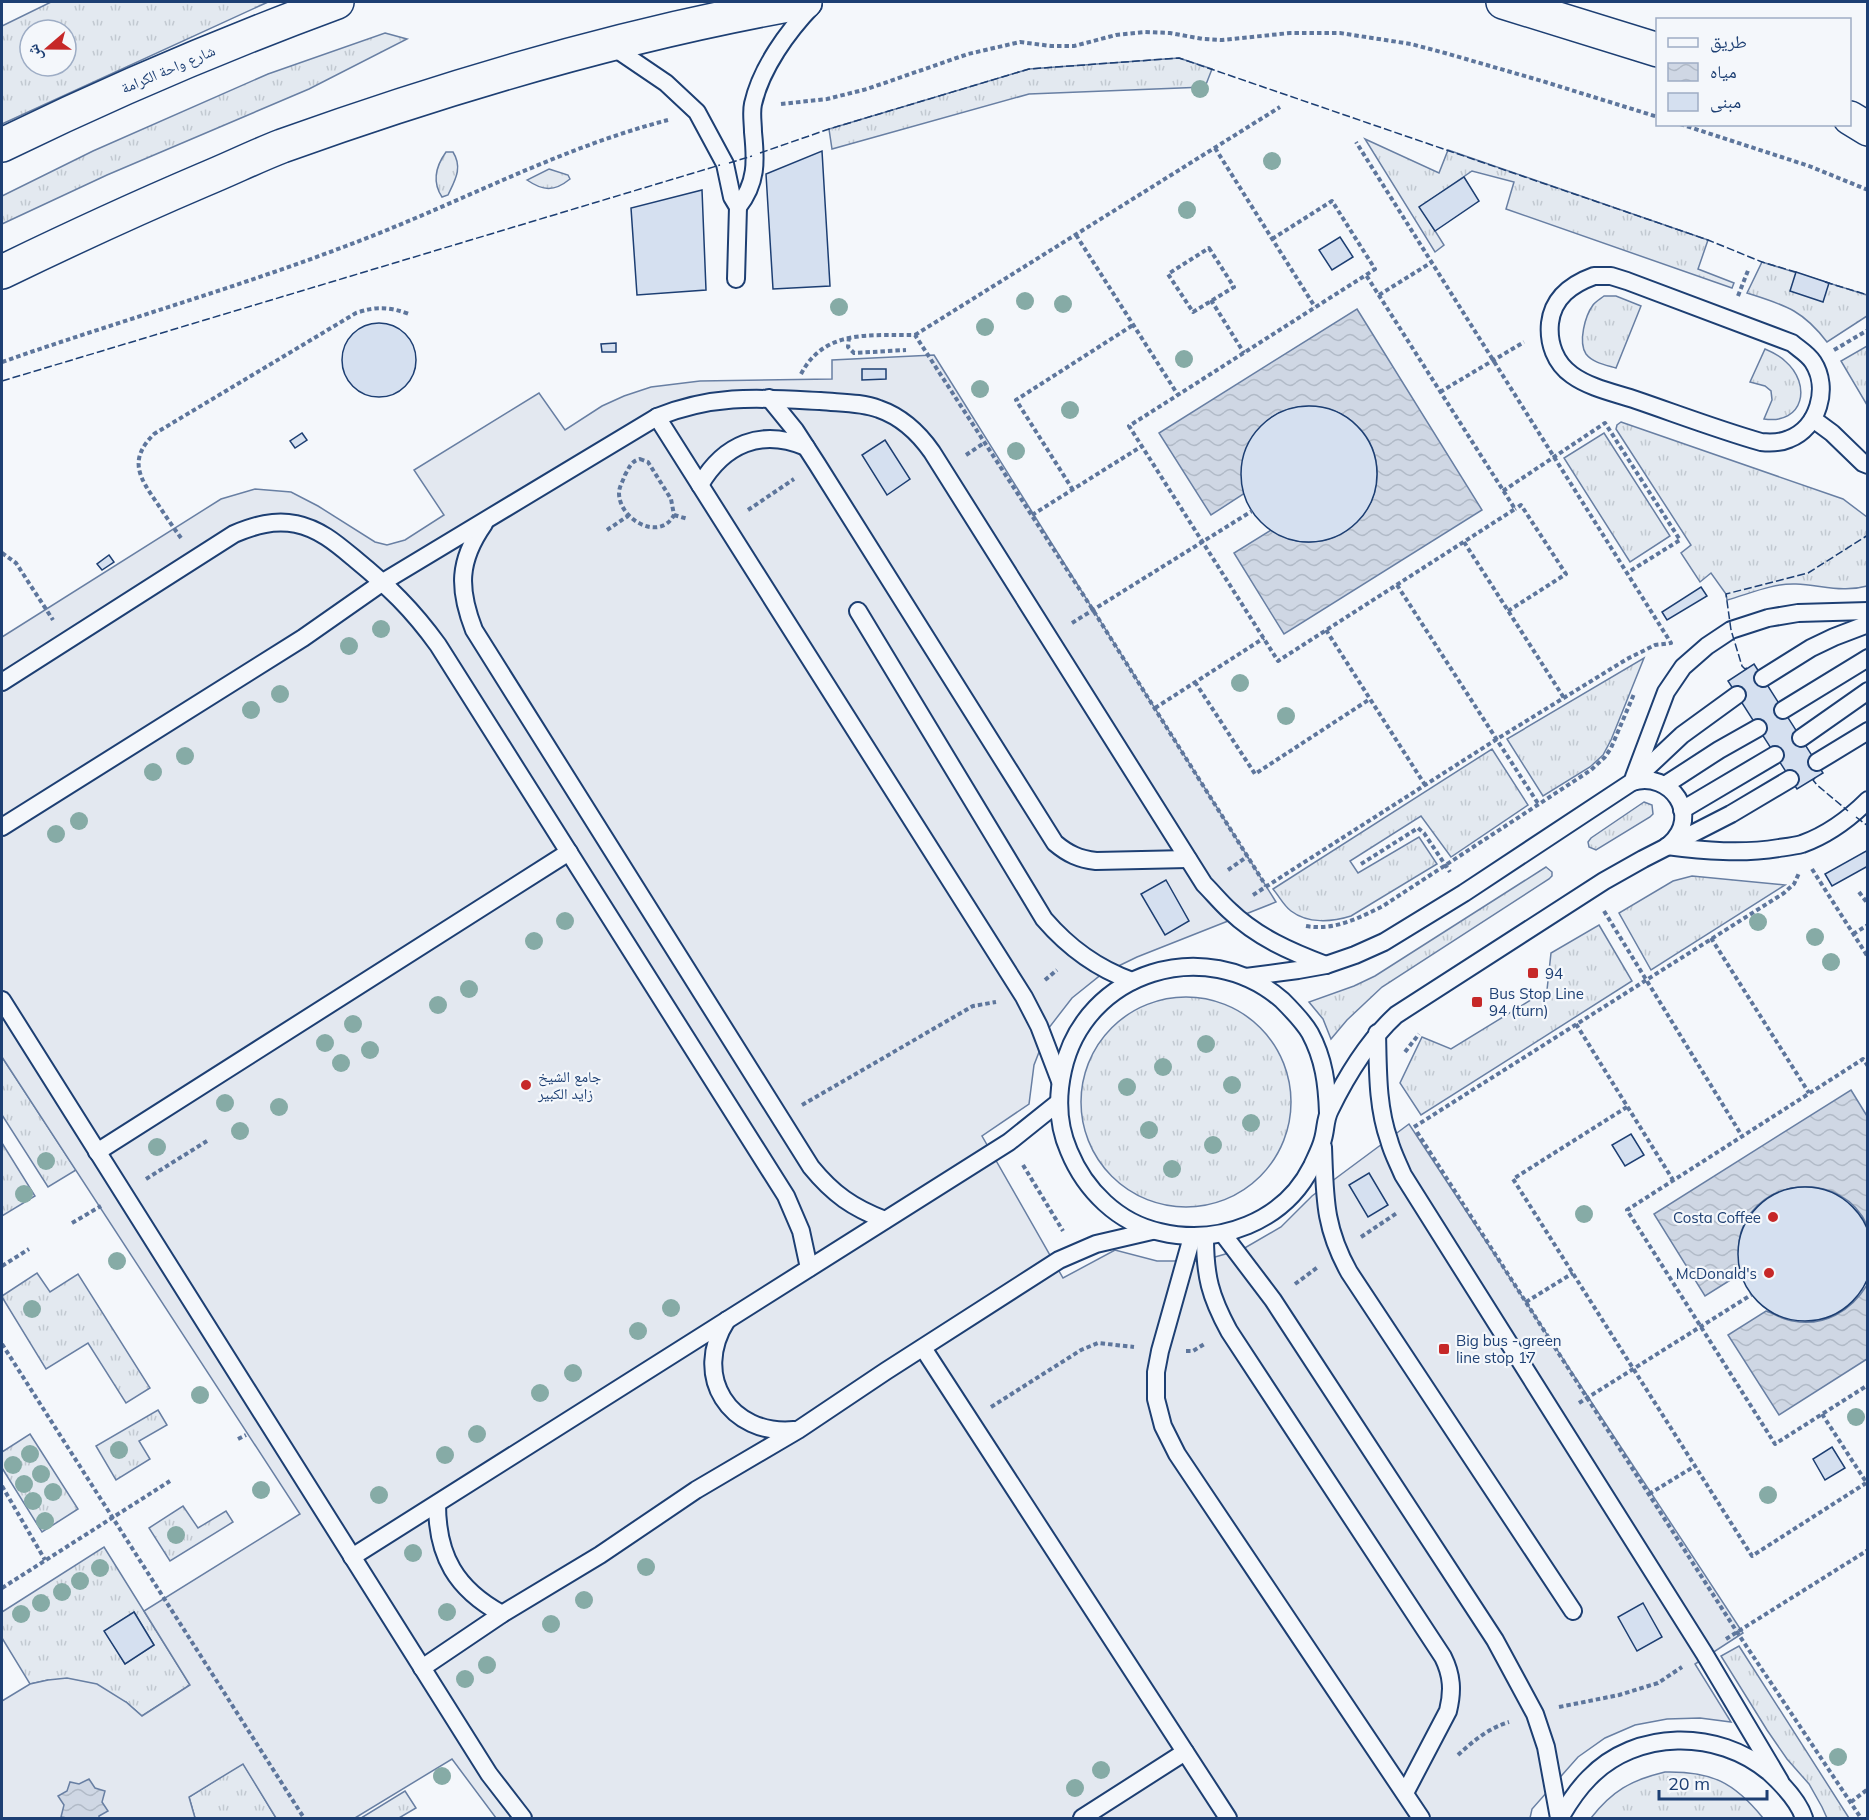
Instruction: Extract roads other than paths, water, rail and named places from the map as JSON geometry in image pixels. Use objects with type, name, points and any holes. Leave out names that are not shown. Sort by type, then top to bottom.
[{"type":"main road","name":"شارع واحة الكرامة","points":[[2,145],[78,108],[251,33],[337,2]]},
{"type":"main road","points":[[2,272],[121,216],[281,147],[441,93],[609,45],[739,13],[805,2]]},
{"type":"main road","points":[[1503,2],[1656,49]]},
{"type":"main road","points":[[1851,111],[1868,118]]},
{"type":"main road","points":[[1851,119],[1868,129]]},
{"type":"lane","points":[[738,207],[748,195],[754,172],[753,104],[762,78],[799,19],[816,2]]},
{"type":"lane","points":[[609,45],[666,82],[698,112],[725,164],[732,197],[738,207],[736,279]]},
{"type":"lane","points":[[1594,276],[1611,276],[1792,343],[1813,363],[1819,376],[1821,391],[1819,405],[1813,419],[1803,431],[1791,439],[1776,443],[1761,442],[1602,388],[1572,375],[1560,364],[1553,351],[1550,326],[1556,304],[1566,291],[1579,282],[1594,276]]},
{"type":"lane","points":[[769,398],[817,464],[1055,843],[1067,853],[1082,860],[1188,859]]},
{"type":"lane","points":[[2,827],[303,638],[383,582],[657,417],[699,403],[721,400],[769,398],[860,404],[878,408],[893,415],[921,437],[1204,884],[1230,911],[1259,934],[1292,952],[1326,965]]},
{"type":"lane","points":[[657,417],[1024,997],[1060,1081]]},
{"type":"lane","points":[[1813,419],[1832,433],[1866,468]]},
{"type":"lane","points":[[700,485],[716,462],[727,453],[752,441],[779,439],[806,447]]},
{"type":"lane","points":[[488,518],[474,538],[465,560],[463,584],[466,608],[474,630],[811,1167],[826,1185],[844,1200],[863,1212],[885,1220]]},
{"type":"lane","points":[[2,682],[195,558],[249,527],[264,523],[297,524],[315,530],[330,539],[404,601],[438,645],[786,1196],[801,1231],[809,1268]]},
{"type":"lane","points":[[858,611],[1044,919],[1062,940],[1095,964],[1132,981]]},
{"type":"lane","points":[[1632,782],[1666,692],[1683,667],[1707,646],[1731,630],[1768,618],[1798,613],[1868,611]]},
{"type":"lane","points":[[1763,678],[1811,648],[1868,624]]},
{"type":"lane","points":[[1784,710],[1868,658]]},
{"type":"lane","points":[[1801,738],[1868,691]]},
{"type":"lane","points":[[1246,977],[1326,965],[1384,942],[1464,893],[1632,782],[1682,735],[1737,695]]},
{"type":"lane","points":[[1665,785],[1758,728]]},
{"type":"lane","points":[[1817,762],[1868,731]]},
{"type":"lane","points":[[1682,810],[1775,755]]},
{"type":"lane","points":[[1632,782],[1649,779],[1665,785],[1679,800],[1683,820],[1675,840],[1667,846]]},
{"type":"lane","points":[[1328,1113],[1359,1056],[1377,1033],[1396,1015],[1591,890],[1667,846],[1731,814],[1790,779]]},
{"type":"lane","points":[[1667,846],[1733,852],[1769,850],[1801,844],[1828,831],[1853,814],[1868,800]]},
{"type":"lane","points":[[97,1152],[569,852]]},
{"type":"lane","points":[[1323,1141],[1296,1191],[1275,1210],[1251,1225],[1223,1234],[1199,1237],[1152,1231],[1115,1211],[1085,1181],[1074,1163],[1065,1144],[1060,1123],[1060,1081],[1066,1057],[1077,1033],[1092,1012],[1111,994],[1132,981],[1154,972],[1177,967],[1200,966],[1246,977],[1270,990],[1292,1009],[1309,1032],[1321,1058],[1327,1085],[1328,1113],[1323,1141],[1326,1206],[1330,1232],[1338,1252],[1574,1611]]},
{"type":"lane","points":[[2,1000],[489,1774],[523,1818]]},
{"type":"lane","points":[[1377,1033],[1381,1108],[1389,1140],[1403,1175],[1704,1653],[1780,1782],[1804,1818]]},
{"type":"lane","points":[[352,1557],[1009,1142],[1059,1102]]},
{"type":"lane","points":[[422,1668],[502,1614],[600,1555],[696,1490],[798,1430],[1059,1260],[1095,1244],[1152,1231]]},
{"type":"lane","points":[[1223,1234],[1273,1300],[1496,1640],[1534,1714],[1546,1748],[1559,1818]]},
{"type":"lane","points":[[1199,1237],[1156,1372],[1156,1400],[1163,1426],[1177,1454],[1421,1818]]},
{"type":"lane","points":[[1199,1237],[1209,1287],[1217,1309],[1229,1331],[1449,1669],[1452,1683],[1448,1711],[1405,1793]]},
{"type":"lane","points":[[729,1317],[719,1332],[712,1368],[716,1386],[725,1402],[740,1417],[759,1427],[779,1431],[798,1430]]},
{"type":"lane","points":[[923,1348],[1228,1818]]},
{"type":"lane","points":[[437,1504],[439,1539],[453,1572],[466,1590],[483,1604],[502,1614]]},
{"type":"lane","points":[[1559,1818],[1573,1796],[1590,1776],[1611,1760],[1635,1748],[1660,1742],[1695,1741],[1712,1743],[1737,1751],[1760,1764],[1780,1782]]},
{"type":"lane","points":[[1082,1818],[1185,1752]]},
{"type":"water","points":[[1357,309],[1482,510],[1284,634],[1234,553],[1271,530],[1294,540],[1312,542],[1333,537],[1352,526],[1368,507],[1376,486],[1377,470],[1372,447],[1360,429],[1344,416],[1325,408],[1304,406],[1284,411],[1266,422],[1251,440],[1243,466],[1245,493],[1211,515],[1159,433]]},
{"type":"water","points":[[1851,1090],[1867,1116],[1867,1225],[1855,1207],[1840,1195],[1821,1188],[1802,1187],[1782,1190],[1765,1199],[1751,1213],[1741,1232],[1740,1274],[1705,1296],[1654,1214]]},
{"type":"water","points":[[1867,1285],[1867,1359],[1779,1415],[1728,1335],[1766,1311],[1793,1321],[1815,1322],[1826,1319],[1845,1309]]},
{"type":"water","points":[[89,1779],[95,1788],[105,1791],[102,1802],[108,1811],[99,1818],[61,1817],[64,1805],[58,1796],[67,1791],[70,1782],[79,1784]]},
{"type":"place","name":"94","points":[[1533,973]]},
{"type":"place","name":"Bus Stop Line 94 (turn)","points":[[1477,1002]]},
{"type":"place","name":"جامع الشيخ زايد الكبير","points":[[526,1085]]},
{"type":"place","name":"Costa Coffee","points":[[1773,1217]]},
{"type":"place","name":"McDonald's","points":[[1769,1273]]},
{"type":"place","name":"Big bus - green line stop 17","points":[[1444,1349]]}]
